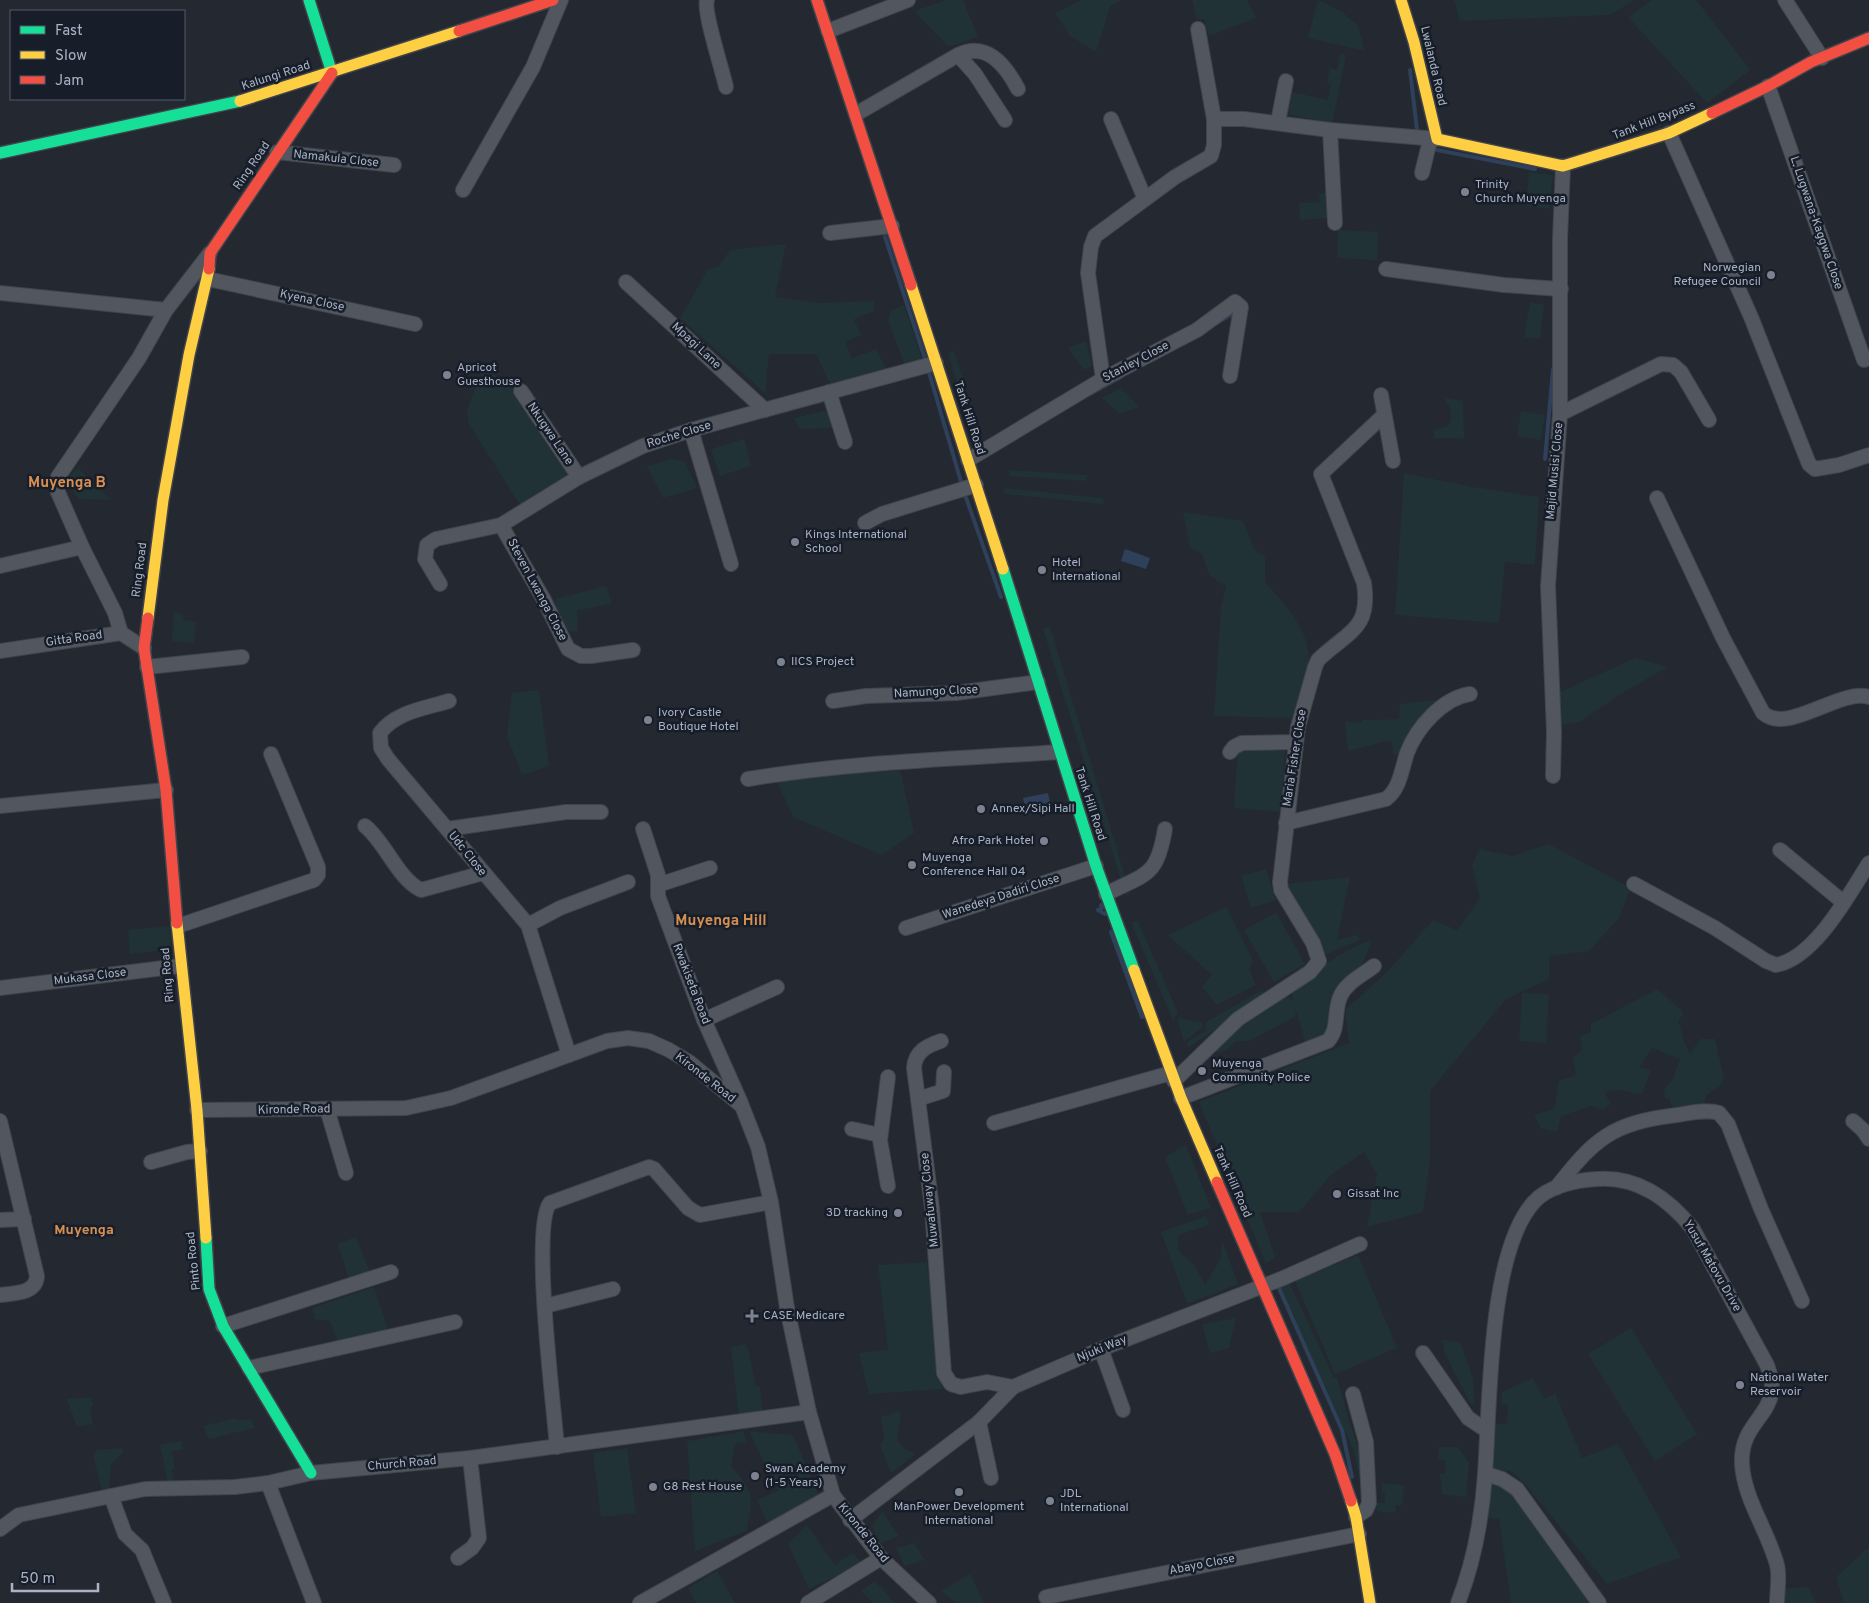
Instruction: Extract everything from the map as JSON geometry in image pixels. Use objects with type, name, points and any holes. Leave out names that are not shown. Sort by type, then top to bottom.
[{"type":"street","points":[[309,0],[332,72]]},
{"type":"street","name":"Kalungi Road","points":[[0,153],[228,105],[460,32],[553,0]]},
{"type":"street","points":[[462,190],[533,67],[561,0]]},
{"type":"street","points":[[707,0],[705,4],[708,19],[726,87]]},
{"type":"street","name":"Tank Hill Road","points":[[817,0],[968,460],[1096,866],[1181,1098],[1336,1454],[1356,1516],[1370,1603]]},
{"type":"street","points":[[828,31],[908,0]]},
{"type":"street","name":"Lwalanda Road","points":[[1401,0],[1414,42],[1433,139]]},
{"type":"street","points":[[1785,0],[1822,58]]},
{"type":"street","points":[[1103,379],[1090,299],[1088,273],[1091,247],[1100,231],[1176,177],[1211,156],[1214,145],[1214,119],[1198,29]]},
{"type":"street","name":"Tank Hill Bypass","points":[[1433,139],[1563,166],[1591,159],[1668,133],[1768,86],[1822,58],[1869,38]]},
{"type":"street","points":[[856,114],[965,52],[978,51],[994,57],[1008,71],[1018,89]]},
{"type":"street","points":[[958,55],[975,74],[1005,120]]},
{"type":"street","name":"Ring Road","points":[[197,1110],[180,966],[166,790],[144,648],[165,490],[189,355],[208,279],[210,253],[332,72]]},
{"type":"street","points":[[1278,122],[1286,80]]},
{"type":"street","name":"L. Lugwana-Kaggwa Close","points":[[1768,86],[1864,360]]},
{"type":"street","points":[[1111,119],[1144,199]]},
{"type":"street","points":[[1214,119],[1278,122],[1330,130],[1433,139],[1422,173]]},
{"type":"street","points":[[1330,130],[1335,223]]},
{"type":"street","points":[[1668,133],[1751,317],[1811,467],[1815,469],[1839,465],[1869,455]]},
{"type":"street","name":"Namakula Close","points":[[277,152],[394,165]]},
{"type":"street","name":"Majid Musisi Close","points":[[1553,776],[1554,732],[1548,586],[1560,414],[1558,376],[1563,166]]},
{"type":"street","points":[[830,233],[892,226]]},
{"type":"street","points":[[121,633],[115,613],[82,547],[56,484],[58,477],[140,358],[166,310],[210,253]]},
{"type":"street","points":[[1386,269],[1504,285],[1561,289]]},
{"type":"street","name":"Kyena Close","points":[[208,279],[415,324]]},
{"type":"street","name":"Mpagi Lane","points":[[626,282],[765,410]]},
{"type":"street","points":[[0,293],[166,310]]},
{"type":"street","name":"Stanley Close","points":[[968,460],[1103,379],[1197,330],[1235,302],[1241,307],[1230,376]]},
{"type":"street","name":"Roche Close","points":[[440,584],[428,566],[424,553],[427,545],[436,539],[501,525],[579,477],[643,446],[691,430],[936,363]]},
{"type":"street","points":[[1560,414],[1661,364],[1673,365],[1681,372],[1709,420]]},
{"type":"street","name":"Nkugwa Lane","points":[[521,391],[579,477]]},
{"type":"street","points":[[829,392],[845,442]]},
{"type":"street","points":[[1381,395],[1393,461]]},
{"type":"street","name":"Maria Fisher Close","points":[[1173,1077],[1238,1018],[1310,972],[1319,961],[1313,943],[1281,890],[1280,874],[1296,742],[1304,701],[1318,660],[1357,626],[1366,610],[1364,583],[1321,474],[1384,415]]},
{"type":"street","points":[[691,430],[731,564]]},
{"type":"street","points":[[865,523],[882,514],[976,485]]},
{"type":"street","points":[[1657,498],[1723,638],[1762,713],[1767,717],[1781,719],[1854,696],[1869,697]]},
{"type":"street","name":"Steven Lwanga Close","points":[[501,525],[544,600],[568,648],[581,656],[633,650]]},
{"type":"street","points":[[0,566],[82,547]]},
{"type":"street","name":"Gitta Road","points":[[0,651],[121,633],[144,648]]},
{"type":"street","points":[[147,667],[242,657]]},
{"type":"street","name":"Namungo Close","points":[[834,701],[866,696],[956,693],[1038,682]]},
{"type":"street","points":[[1286,823],[1386,799],[1394,791],[1408,751],[1418,734],[1450,700],[1470,694]]},
{"type":"street","name":"Udc Close","points":[[449,701],[409,713],[390,722],[380,733],[379,740],[388,759],[483,874],[528,925],[569,1055]]},
{"type":"street","points":[[1230,752],[1234,747],[1242,743],[1296,742]]},
{"type":"street","points":[[748,779],[799,772],[924,761],[1059,752]]},
{"type":"street","points":[[178,926],[314,880],[318,875],[318,867],[271,754]]},
{"type":"street","points":[[0,806],[166,790]]},
{"type":"street","points":[[447,829],[566,812],[601,812]]},
{"type":"street","points":[[365,826],[376,836],[412,884],[421,890],[483,874]]},
{"type":"street","name":"Rwakiseta Road","points":[[643,829],[658,875],[658,896],[704,1020],[742,1106]]},
{"type":"street","points":[[1106,894],[1147,873],[1153,867],[1161,852],[1165,829]]},
{"type":"street","points":[[1780,850],[1843,902]]},
{"type":"street","points":[[1634,884],[1715,928],[1766,961],[1776,965],[1792,960],[1822,933],[1832,921],[1869,863]]},
{"type":"street","name":"Wanedeya Dadiri Close","points":[[906,928],[1096,866]]},
{"type":"street","points":[[658,885],[710,868]]},
{"type":"street","points":[[528,925],[560,908],[628,882]]},
{"type":"street","name":"Mukasa Close","points":[[0,988],[180,966]]},
{"type":"street","points":[[1181,1098],[1322,1045],[1328,1041],[1335,1030],[1338,1003],[1344,990],[1374,966]]},
{"type":"street","points":[[704,1020],[777,987]]},
{"type":"street","name":"Kironde Road","points":[[197,1110],[406,1108],[451,1098],[607,1041],[628,1038],[649,1041],[689,1062],[742,1106],[758,1147],[771,1202],[787,1308],[809,1412],[833,1495],[850,1520],[881,1558],[929,1603]]},
{"type":"street","name":"Muwafuway Close","points":[[941,1042],[922,1050],[915,1058],[918,1099],[932,1208],[944,1374],[951,1384],[961,1388],[987,1382],[1013,1387]]},
{"type":"street","points":[[918,1099],[943,1091],[944,1072]]},
{"type":"street","points":[[888,1077],[880,1135],[888,1186]]},
{"type":"street","points":[[994,1123],[1173,1077]]},
{"type":"street","points":[[327,1109],[346,1173]]},
{"type":"street","name":"Pinto Road","points":[[197,1110],[209,1289],[223,1326],[311,1473]]},
{"type":"street","points":[[1556,1188],[1582,1154],[1608,1134],[1650,1119],[1706,1112],[1719,1113],[1728,1124],[1761,1209],[1802,1301]]},
{"type":"street","points":[[0,1121],[2,1140],[24,1219],[37,1282],[26,1291],[0,1295]]},
{"type":"street","points":[[1853,1122],[1863,1130],[1869,1139]]},
{"type":"street","points":[[852,1129],[880,1135]]},
{"type":"street","points":[[151,1162],[187,1152],[200,1151]]},
{"type":"street","points":[[557,1447],[541,1267],[545,1212],[548,1205],[554,1200],[649,1167],[654,1169],[688,1208],[700,1215],[771,1202]]},
{"type":"street","name":"Yusuf Matovu Drive","points":[[1458,1603],[1478,1536],[1486,1474],[1486,1430],[1496,1322],[1503,1273],[1509,1249],[1518,1227],[1528,1209],[1536,1200],[1556,1188],[1591,1179],[1616,1179],[1644,1188],[1662,1197],[1679,1210],[1694,1229],[1767,1365],[1772,1392],[1766,1405],[1751,1426],[1743,1445],[1742,1463],[1744,1480],[1778,1566],[1777,1603]]},
{"type":"street","points":[[0,1220],[24,1219]]},
{"type":"street","name":"Njuki Way","points":[[1013,1387],[1101,1349],[1263,1285],[1360,1244]]},
{"type":"street","points":[[223,1326],[391,1272]]},
{"type":"street","points":[[545,1306],[614,1289]]},
{"type":"street","points":[[249,1368],[455,1322]]},
{"type":"street","points":[[1101,1349],[1123,1410]]},
{"type":"street","points":[[1423,1353],[1468,1418],[1486,1430]]},
{"type":"street","points":[[850,1520],[979,1422],[1013,1387]]},
{"type":"street","points":[[1353,1394],[1366,1442],[1369,1503],[1366,1510],[1356,1516]]},
{"type":"street","name":"Church Road","points":[[0,1529],[20,1516],[145,1489],[214,1488],[268,1483],[311,1473],[470,1458],[557,1447],[626,1435],[809,1412]]},
{"type":"street","points":[[979,1422],[991,1478]]},
{"type":"street","points":[[458,1558],[472,1548],[478,1538],[470,1458]]},
{"type":"street","points":[[1486,1474],[1502,1479],[1517,1489],[1599,1603]]},
{"type":"street","points":[[268,1483],[314,1603]]},
{"type":"street","points":[[640,1603],[833,1495]]},
{"type":"street","points":[[111,1496],[125,1534],[142,1550],[164,1603]]},
{"type":"street","name":"Abayo Close","points":[[1046,1597],[1359,1534]]},
{"type":"street","points":[[808,1603],[881,1558]]},
{"type":"shaded area","points":[[946,0],[963,0],[978,37],[949,47],[914,11]]},
{"type":"shaded area","points":[[1082,0],[1121,0],[1110,7],[1096,52],[1070,36],[1055,13]]},
{"type":"shaded area","points":[[1192,0],[1247,0],[1256,18],[1209,36],[1204,19],[1197,20]]},
{"type":"shaded area","points":[[1318,0],[1341,11],[1358,26],[1365,51],[1308,38]]},
{"type":"shaded area","points":[[1454,0],[1635,0],[1610,15],[1460,21]]},
{"type":"shaded area","points":[[1652,0],[1696,0],[1750,70],[1707,103],[1628,17]]},
{"type":"shaded area","points":[[1340,54],[1346,55],[1332,124],[1288,114],[1292,92],[1328,100],[1331,84],[1327,83],[1330,68],[1337,70]]},
{"type":"shaded area","points":[[1529,172],[1553,175],[1549,209],[1526,206]]},
{"type":"shaded area","points":[[1319,193],[1329,193],[1330,218],[1300,220],[1299,203],[1320,202]]},
{"type":"shaded area","points":[[1338,230],[1378,232],[1377,260],[1337,258]]},
{"type":"shaded area","points":[[786,244],[775,297],[820,303],[874,301],[874,311],[854,319],[861,335],[845,342],[852,358],[876,349],[887,370],[832,388],[816,354],[769,354],[765,393],[680,318],[708,269],[718,267],[730,250]]},
{"type":"shaded area","points":[[1530,302],[1544,304],[1540,339],[1524,337]]},
{"type":"shaded area","points":[[904,305],[922,360],[905,365],[888,321],[891,311]]},
{"type":"shaded area","points":[[1086,341],[1092,366],[1084,370],[1068,348]]},
{"type":"shaded area","points":[[954,351],[980,435],[974,437],[948,353]]},
{"type":"shaded area","points":[[483,366],[516,392],[574,476],[522,508],[469,424],[467,411]]},
{"type":"shaded area","points":[[1121,388],[1139,407],[1120,414],[1102,398]]},
{"type":"shaded area","points":[[1445,398],[1463,401],[1464,438],[1434,438],[1434,430],[1448,426],[1451,419],[1451,412]]},
{"type":"shaded area","points":[[828,410],[833,428],[799,429],[794,418]]},
{"type":"shaded area","points":[[1521,411],[1545,415],[1541,440],[1517,436]]},
{"type":"shaded area","points":[[744,439],[751,466],[720,476],[711,449]]},
{"type":"shaded area","points":[[672,459],[684,461],[697,488],[663,498],[647,466]]},
{"type":"shaded area","points":[[78,468],[111,500],[79,499],[69,486],[69,477]]},
{"type":"shaded area","points":[[1009,470],[1087,475],[1086,481],[1009,476]]},
{"type":"shaded area","points":[[1404,473],[1473,487],[1539,497],[1535,565],[1505,562],[1499,623],[1395,615]]},
{"type":"shaded area","points":[[1003,488],[1102,498],[1104,504],[1005,494]]},
{"type":"shaded area","points":[[1183,512],[1243,521],[1254,549],[1265,557],[1265,582],[1296,620],[1302,631],[1309,654],[1308,666],[1292,718],[1214,716],[1221,606],[1226,587],[1209,575],[1203,555],[1190,547]]},
{"type":"shaded area","points":[[606,586],[612,603],[577,611],[578,631],[563,631],[555,599]]},
{"type":"shaded area","points":[[174,613],[183,614],[183,620],[196,621],[194,643],[172,641]]},
{"type":"shaded area","points":[[1050,627],[1130,893],[1126,896],[1043,629]]},
{"type":"shaded area","points":[[1635,658],[1668,667],[1622,693],[1580,722],[1562,725],[1558,693]]},
{"type":"shaded area","points":[[539,690],[549,766],[522,775],[507,736],[512,693]]},
{"type":"shaded area","points":[[1436,700],[1436,707],[1403,752],[1394,756],[1391,740],[1348,751],[1345,721],[1361,723],[1363,720],[1399,719],[1400,704]]},
{"type":"shaded area","points":[[1238,747],[1285,751],[1281,812],[1234,808]]},
{"type":"shaded area","points":[[900,770],[914,833],[881,855],[793,817],[776,779]]},
{"type":"shaded area","points":[[1549,844],[1631,888],[1619,918],[1589,951],[1549,956],[1549,979],[1506,999],[1430,1091],[1430,1162],[1423,1212],[1367,1227],[1377,1174],[1364,1152],[1331,1175],[1299,1212],[1260,1212],[1275,1257],[1266,1264],[1199,1102],[1349,1043],[1345,1010],[1386,973],[1433,920],[1457,930],[1480,898],[1472,865],[1480,849],[1512,856]]},
{"type":"shaded area","points":[[1266,869],[1275,900],[1251,908],[1241,876]]},
{"type":"shaded area","points":[[1350,877],[1337,940],[1357,935],[1360,940],[1325,955],[1284,884]]},
{"type":"shaded area","points":[[1226,907],[1253,961],[1249,969],[1256,985],[1217,1005],[1202,987],[1212,975],[1168,935]]},
{"type":"shaded area","points":[[1276,912],[1305,964],[1274,982],[1244,930]]},
{"type":"shaded area","points":[[1138,921],[1178,1013],[1173,1021],[1131,922]]},
{"type":"shaded area","points":[[169,926],[171,949],[130,954],[128,930]]},
{"type":"shaded area","points":[[1372,940],[1361,968],[1327,1035],[1307,1047],[1296,1011],[1295,1017],[1249,1041],[1235,1041],[1226,1051],[1217,1053],[1212,1047],[1286,996],[1294,1001],[1292,993],[1319,969],[1349,949]]},
{"type":"shaded area","points":[[1657,989],[1681,1010],[1683,1015],[1678,1021],[1690,1053],[1701,1039],[1715,1039],[1724,1079],[1720,1086],[1706,1095],[1704,1105],[1680,1109],[1671,1105],[1669,1099],[1665,1098],[1664,1089],[1672,1081],[1680,1059],[1652,1048],[1640,1067],[1651,1070],[1642,1094],[1618,1090],[1605,1092],[1610,1104],[1603,1109],[1591,1106],[1561,1116],[1557,1132],[1541,1128],[1534,1115],[1554,1109],[1559,1081],[1576,1075],[1573,1058],[1582,1050],[1580,1036],[1591,1032],[1591,1024]]},
{"type":"shaded area","points":[[1262,990],[1265,996],[1189,1047],[1186,1043],[1206,1030],[1206,1022]]},
{"type":"shaded area","points":[[1522,993],[1549,994],[1546,1043],[1519,1041]]},
{"type":"shaded area","points":[[1177,1018],[1202,1022],[1202,1028],[1184,1042]]},
{"type":"shaded area","points":[[1186,1145],[1211,1208],[1188,1215],[1165,1157]]},
{"type":"shaded area","points":[[1206,1216],[1210,1225],[1178,1235],[1178,1250],[1195,1266],[1205,1285],[1220,1260],[1222,1240],[1238,1284],[1187,1304],[1161,1232]]},
{"type":"shaded area","points":[[356,1237],[371,1275],[350,1283],[338,1244]]},
{"type":"shaded area","points":[[1358,1255],[1397,1348],[1335,1374],[1295,1281]]},
{"type":"shaded area","points":[[927,1262],[943,1389],[869,1394],[859,1353],[888,1350],[878,1265]]},
{"type":"shaded area","points":[[1289,1282],[1334,1378],[1337,1378],[1359,1448],[1362,1492],[1354,1451],[1279,1286]]},
{"type":"shaded area","points":[[374,1287],[389,1333],[338,1343],[330,1321],[315,1319],[312,1308]]},
{"type":"shaded area","points":[[1236,1318],[1229,1348],[1210,1353],[1202,1324]]},
{"type":"shaded area","points":[[1631,1328],[1697,1434],[1655,1461],[1588,1354]]},
{"type":"shaded area","points":[[1443,1340],[1460,1342],[1473,1378],[1474,1404],[1470,1403],[1444,1351]]},
{"type":"shaded area","points":[[745,1344],[749,1352],[756,1387],[760,1387],[763,1414],[739,1419],[731,1347]]},
{"type":"shaded area","points":[[1533,1378],[1544,1399],[1555,1393],[1582,1458],[1618,1444],[1681,1557],[1607,1584],[1521,1479],[1510,1471],[1491,1469],[1494,1425],[1507,1423],[1508,1405],[1502,1403],[1502,1392]]},
{"type":"shaded area","points":[[91,1397],[93,1405],[90,1408],[93,1424],[77,1427],[67,1399]]},
{"type":"shaded area","points":[[898,1411],[901,1414],[897,1440],[905,1449],[916,1454],[891,1473],[880,1445],[884,1439],[881,1416],[890,1415]]},
{"type":"shaded area","points":[[236,1418],[236,1420],[252,1420],[254,1428],[209,1439],[203,1426]]},
{"type":"shaded area","points":[[744,1431],[746,1442],[735,1444],[731,1466],[745,1483],[751,1496],[746,1531],[695,1551],[687,1441]]},
{"type":"shaded area","points":[[749,1431],[793,1435],[820,1498],[769,1526],[757,1500],[778,1491]]},
{"type":"shaded area","points":[[181,1441],[183,1449],[172,1452],[175,1469],[172,1470],[174,1481],[168,1483],[160,1445]]},
{"type":"shaded area","points":[[1439,1447],[1458,1447],[1469,1463],[1466,1497],[1442,1494],[1440,1474],[1446,1473],[1445,1460],[1438,1460]]},
{"type":"shaded area","points":[[122,1448],[123,1452],[111,1464],[109,1491],[102,1491],[93,1455],[97,1450]]},
{"type":"shaded area","points":[[627,1448],[636,1513],[601,1517],[593,1453]]},
{"type":"shaded area","points":[[1489,1480],[1508,1485],[1591,1603],[1511,1603],[1499,1519],[1482,1517]]},
{"type":"shaded area","points":[[1382,1483],[1404,1485],[1402,1505],[1396,1505],[1395,1513],[1376,1511],[1377,1503],[1385,1503],[1385,1492],[1382,1491]]},
{"type":"shaded area","points":[[882,1511],[899,1536],[879,1544],[872,1526]]},
{"type":"shaded area","points":[[807,1525],[835,1565],[852,1553],[863,1564],[809,1589],[788,1544]]},
{"type":"shaded area","points":[[914,1543],[925,1560],[904,1566],[896,1548]]},
{"type":"shaded area","points":[[1869,1547],[1869,1603],[1844,1603],[1836,1577]]},
{"type":"shaded area","points":[[717,1571],[735,1603],[696,1603],[688,1588]]},
{"type":"shaded area","points":[[970,1574],[984,1603],[956,1603],[941,1591]]},
{"type":"shaded area","points":[[875,1581],[895,1603],[873,1603],[861,1591]]},
{"type":"shaded area","points":[[1808,1587],[1816,1603],[1778,1603],[1780,1589]]},
{"type":"water","points":[[1125,549],[1150,558],[1146,569],[1121,561]]},
{"type":"water","points":[[1048,793],[1051,807],[1026,812],[1023,798]]},
{"type":"waterway","points":[[1410,70],[1417,130],[1415,134]]},
{"type":"waterway","points":[[1432,149],[1535,169]]},
{"type":"waterway","points":[[885,237],[926,362]]},
{"type":"waterway","points":[[1217,323],[1237,311]]},
{"type":"waterway","points":[[928,369],[964,492],[1001,597]]},
{"type":"waterway","points":[[1545,459],[1553,369]]},
{"type":"waterway","points":[[1090,394],[1121,377]]},
{"type":"waterway","points":[[1101,905],[1102,908],[1098,910],[1105,914]]},
{"type":"waterway","points":[[1111,932],[1142,1017]]},
{"type":"waterway","points":[[1278,1286],[1342,1430],[1352,1477]]},
{"type":"traffic: fast","points":[[309,0],[332,73]]},
{"type":"traffic: fast","points":[[0,153],[240,101]]},
{"type":"traffic: fast","points":[[1003,569],[1096,866],[1134,970]]},
{"type":"traffic: fast","points":[[206,1238],[209,1289],[223,1326],[311,1473]]},
{"type":"traffic: slow","points":[[1401,0],[1414,42],[1437,139],[1563,166],[1669,133],[1712,113]]},
{"type":"traffic: slow","points":[[240,101],[459,31]]},
{"type":"traffic: slow","points":[[148,618],[163,500],[189,355],[209,269]]},
{"type":"traffic: slow","points":[[911,285],[1003,569]]},
{"type":"traffic: slow","points":[[177,923],[197,1110],[206,1238]]},
{"type":"traffic: slow","points":[[1134,970],[1181,1098],[1217,1182]]},
{"type":"traffic: slow","points":[[1351,1501],[1356,1517],[1370,1603]]},
{"type":"traffic: jam","points":[[459,31],[553,0]]},
{"type":"traffic: jam","points":[[817,0],[911,285]]},
{"type":"traffic: jam","points":[[1712,113],[1768,86],[1811,62],[1869,38]]},
{"type":"traffic: jam","points":[[209,269],[210,253],[332,73]]},
{"type":"traffic: jam","points":[[148,618],[144,648],[166,790],[177,923]]},
{"type":"traffic: jam","points":[[1217,1182],[1335,1454],[1351,1501]]},
{"type":"place","name":"Trinity Church Muyenga","points":[[1465,192]]},
{"type":"place","name":"Norwegian Refugee Council","points":[[1771,275]]},
{"type":"place","name":"Apricot Guesthouse","points":[[447,375]]},
{"type":"place","name":"Kings International School","points":[[795,542]]},
{"type":"place","name":"Hotel International","points":[[1042,570]]},
{"type":"place","name":"IICS Project","points":[[781,662]]},
{"type":"place","name":"Ivory Castle Boutique Hotel","points":[[648,720]]},
{"type":"place","name":"Annex/Sipi Hall","points":[[981,809]]},
{"type":"place","name":"Afro Park Hotel","points":[[1044,841]]},
{"type":"place","name":"Muyenga Conference Hall 04","points":[[912,865]]},
{"type":"place","name":"Muyenga Community Police","points":[[1202,1071]]},
{"type":"place","name":"Gissat Inc","points":[[1337,1194]]},
{"type":"place","name":"3D tracking","points":[[898,1213]]},
{"type":"place","name":"CASE Medicare","points":[[752,1316]]},
{"type":"place","name":"National Water Reservoir","points":[[1740,1385]]},
{"type":"place","name":"Swan Academy (1-5 Years)","points":[[755,1476]]},
{"type":"place","name":"G8 Rest House","points":[[653,1487]]},
{"type":"place","name":"ManPower Development International","points":[[959,1492]]},
{"type":"place","name":"JDL International","points":[[1050,1501]]},
{"type":"district","name":"Muyenga B","points":[[67,483]]},
{"type":"district","name":"Muyenga Hill","points":[[721,921]]},
{"type":"district","name":"Muyenga","points":[[84,1230]]}]
